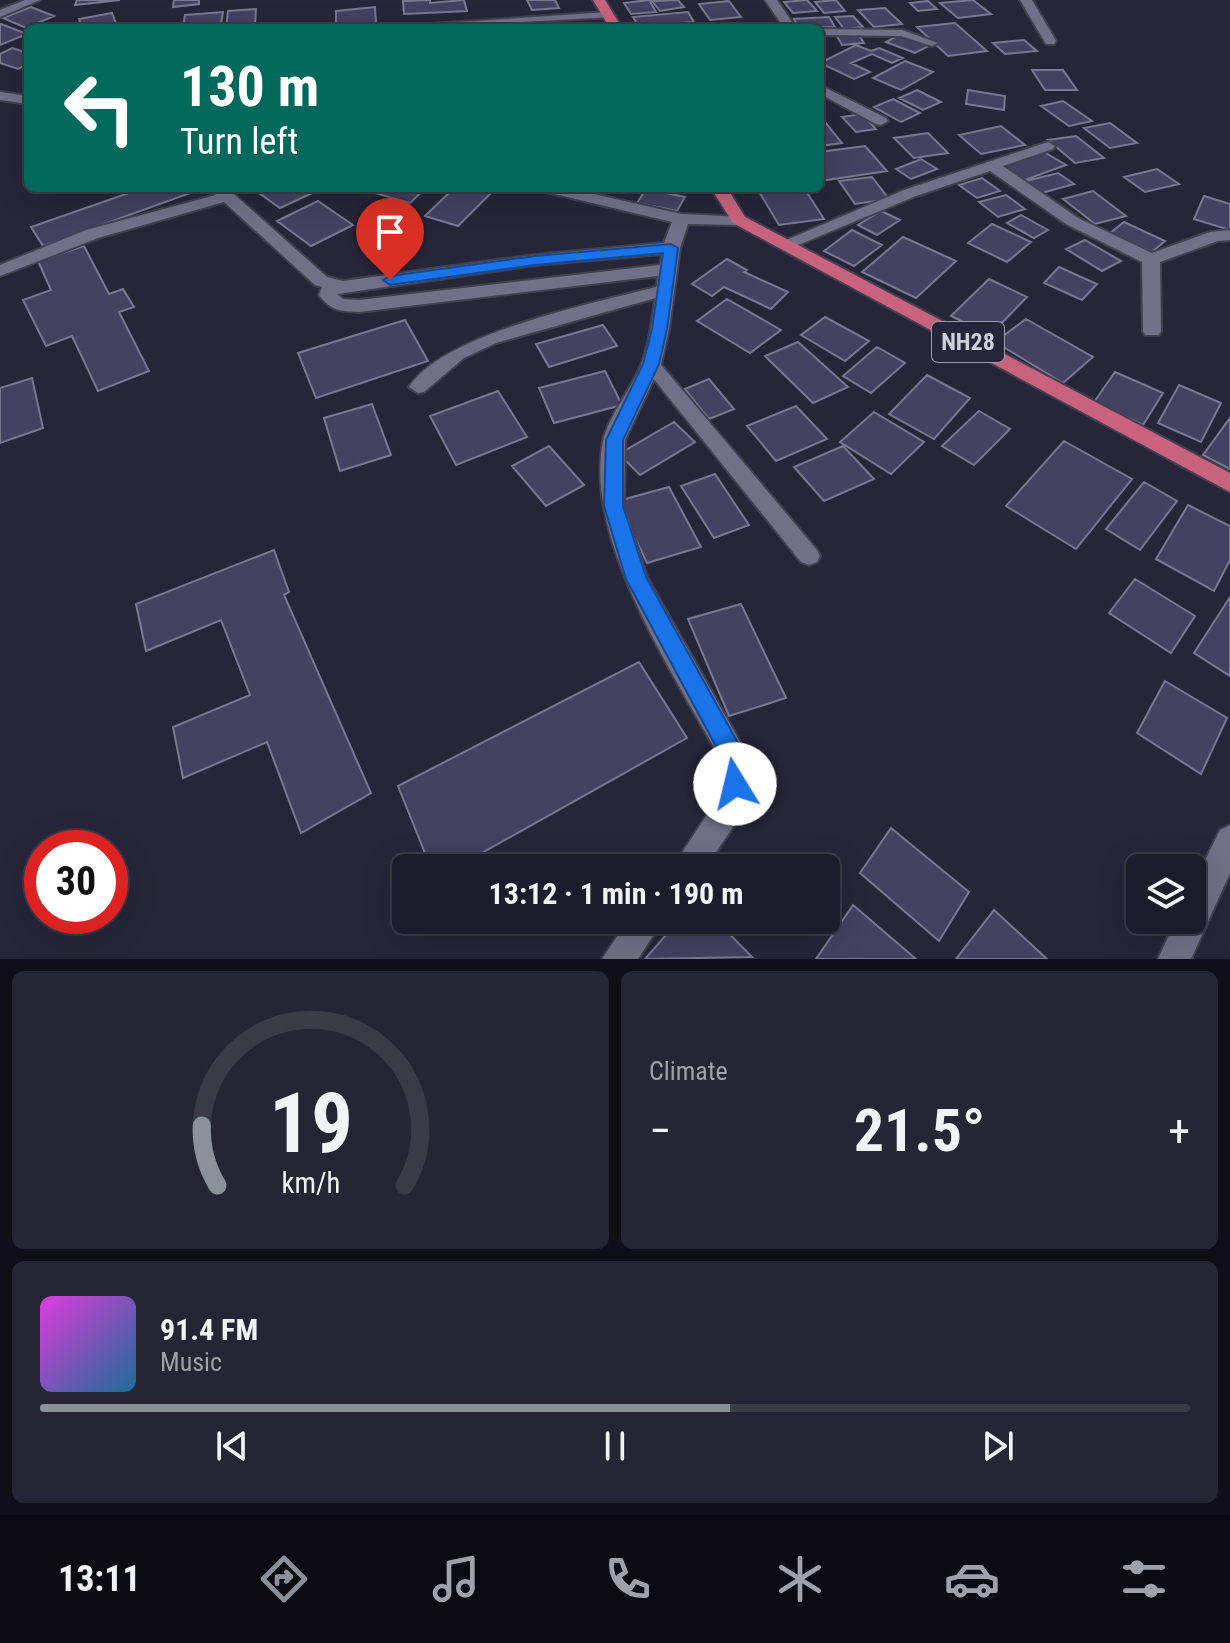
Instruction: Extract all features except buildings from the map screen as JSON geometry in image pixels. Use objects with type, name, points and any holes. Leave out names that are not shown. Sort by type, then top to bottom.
[{"type":"highway","points":[[599,0],[614,24]]},
{"type":"highway","points":[[722,192],[739,220]]},
{"type":"highway","name":"NH28","points":[[739,220],[1230,483]]},
{"type":"street","points":[[771,0],[787,24]]},
{"type":"street","points":[[1026,0],[1050,41]]},
{"type":"street","points":[[824,91],[881,121]]},
{"type":"street","points":[[0,96],[24,99]]},
{"type":"street","points":[[785,244],[910,193],[1048,146]]},
{"type":"street","points":[[993,166],[1072,221],[1151,259],[1216,236],[1230,235]]},
{"type":"street","points":[[0,271],[92,234],[222,192],[321,281],[332,285],[328,295],[338,305],[359,306],[668,269]]},
{"type":"street","points":[[565,192],[681,219],[739,220]]},
{"type":"street","points":[[681,219],[668,269],[651,364],[614,440],[613,506],[636,579],[738,763],[732,804],[697,854]]},
{"type":"street","points":[[1151,259],[1152,331]]},
{"type":"street","points":[[1174,959],[1230,840]]},
{"type":"street","points":[[618,959],[637,934]]},
{"type":"lane","points":[[0,14],[35,0]]},
{"type":"lane","points":[[461,24],[608,15]]},
{"type":"lane","points":[[824,32],[902,33],[932,43]]},
{"type":"lane","points":[[418,387],[458,354],[668,269]]},
{"type":"lane","points":[[651,364],[809,556]]},
{"type":"route","points":[[390,280],[535,260],[671,248],[660,329],[651,364],[614,440],[613,506],[636,579],[738,763],[735,784]]}]
